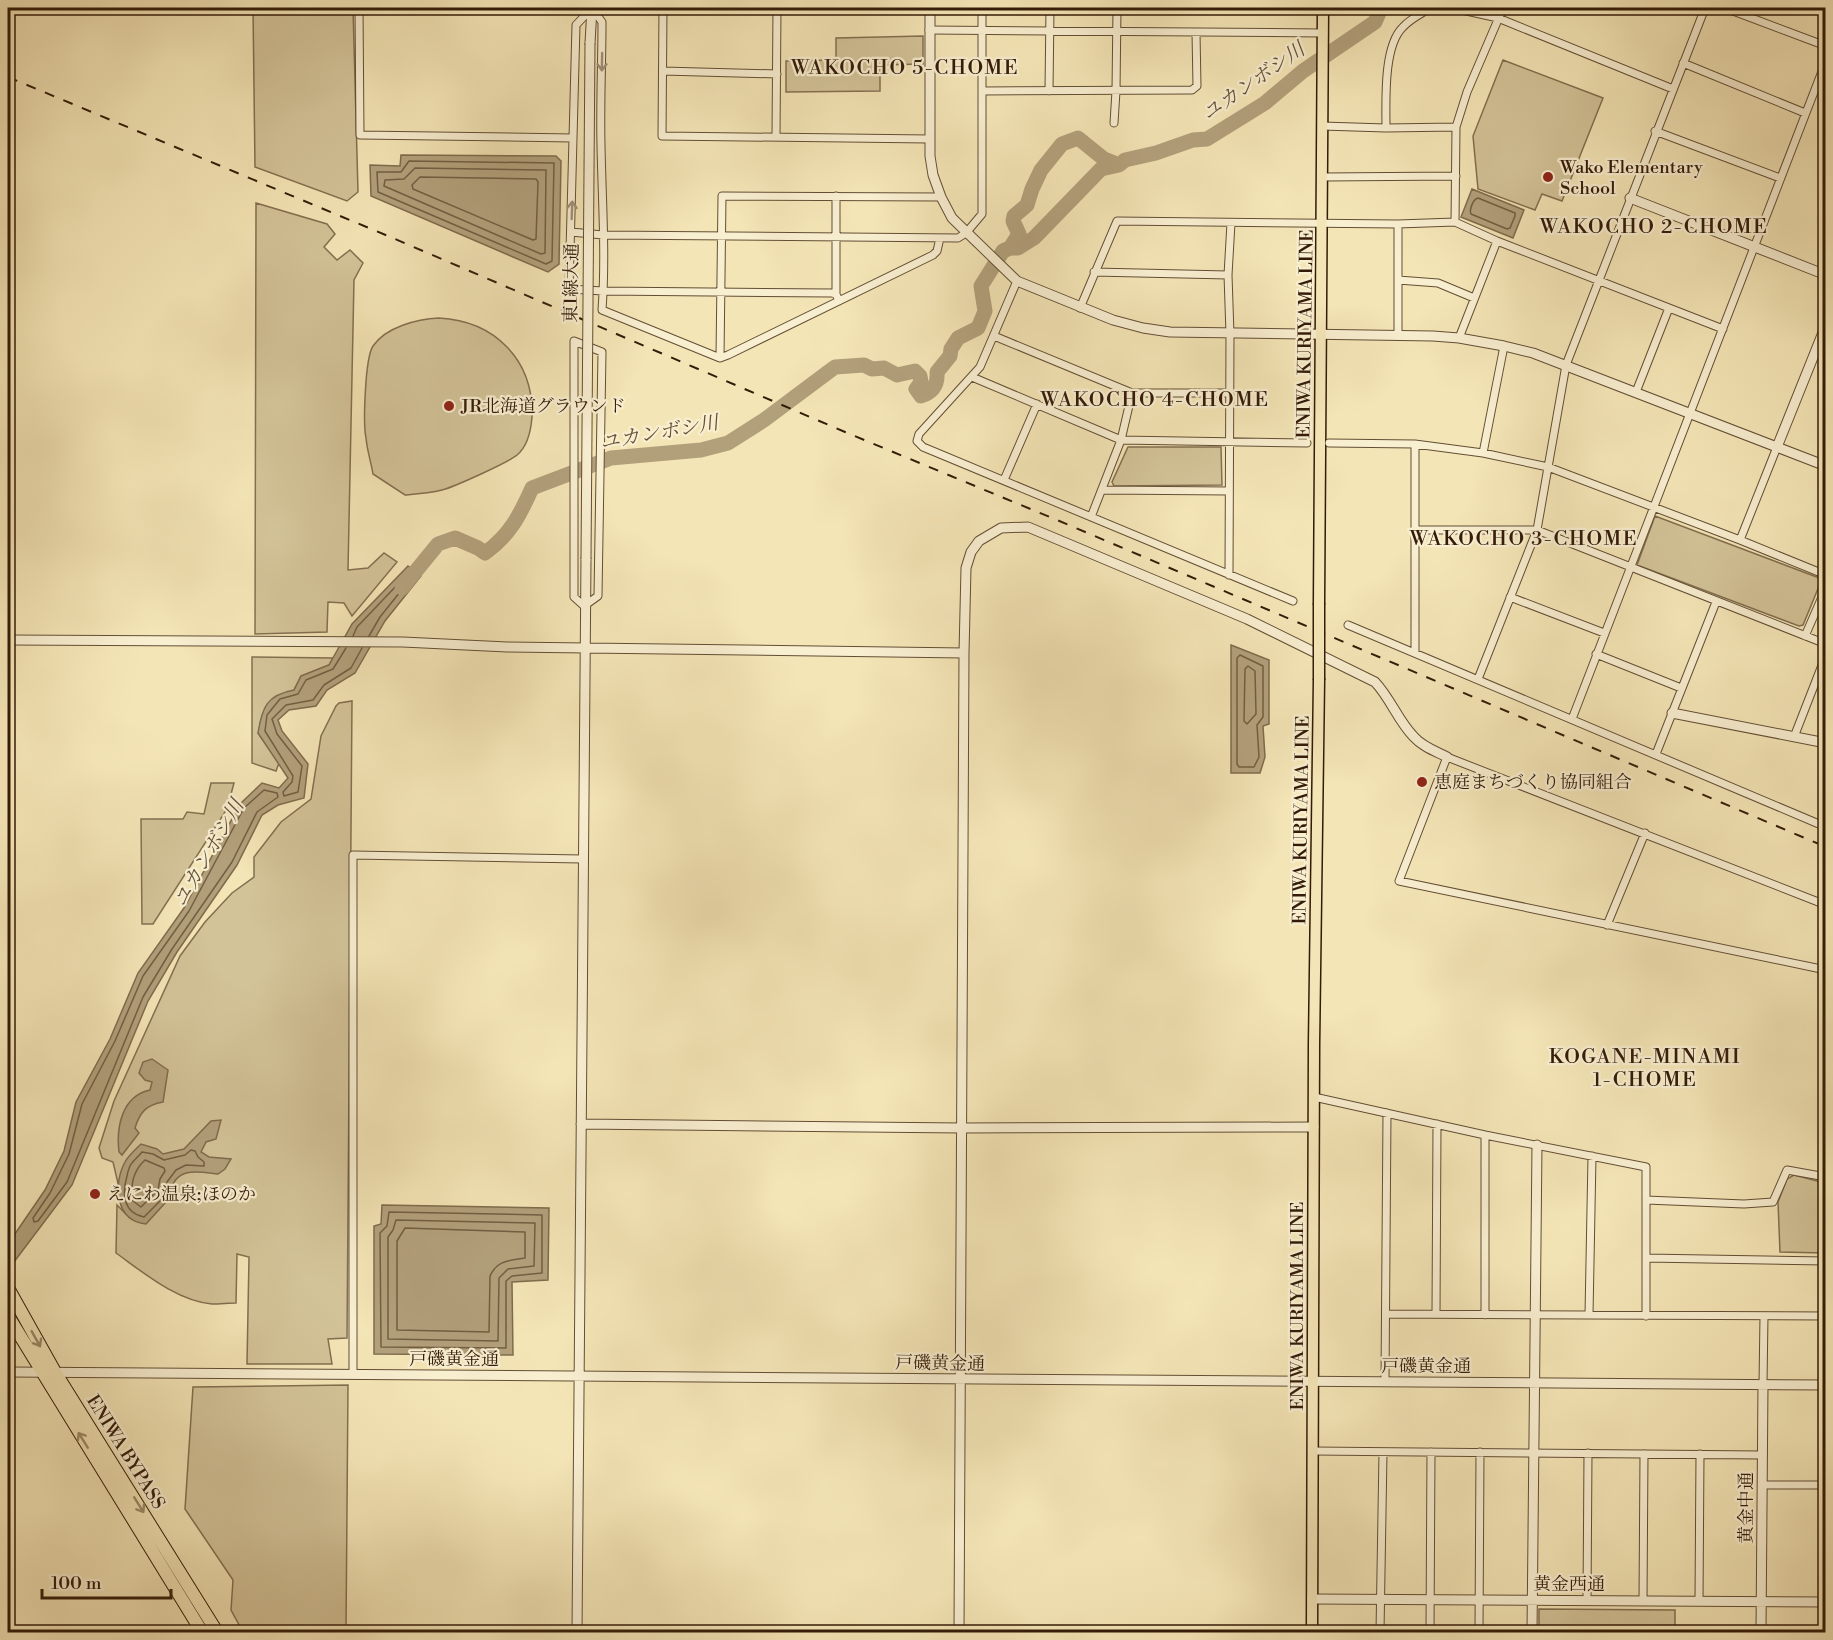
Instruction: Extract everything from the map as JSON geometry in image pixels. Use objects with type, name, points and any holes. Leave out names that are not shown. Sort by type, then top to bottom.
[{"type":"highway","name":"ENIWA BYPASS","points":[[8,1288],[55,1372],[217,1632]]},
{"type":"highway","name":"ENIWA BYPASS","points":[[8,1316],[202,1632]]},
{"type":"main road","name":"ENIWA KURIYAMA LINE","points":[[1312,1632],[1323,8]]},
{"type":"street","points":[[359,8],[360,135],[573,138]]},
{"type":"street","points":[[837,297],[832,292],[603,291],[569,289],[576,25],[592,8],[602,22],[603,291],[602,310],[720,358],[728,356],[837,297],[933,255],[937,251],[940,238]]},
{"type":"street","name":"東1線大通","points":[[577,1632],[584,606],[592,8]]},
{"type":"street","points":[[663,8],[662,136],[929,139]]},
{"type":"street","points":[[776,137],[777,8]]},
{"type":"street","points":[[930,8],[929,139],[933,175],[952,218],[1017,281],[1080,308],[1143,328],[1170,332],[1459,338],[1504,346],[1533,353],[1566,365],[1826,466]]},
{"type":"street","points":[[571,232],[603,235],[958,238],[966,233],[982,214],[982,8]]},
{"type":"street","points":[[1049,91],[1050,8]]},
{"type":"street","points":[[1114,123],[1116,8]]},
{"type":"street","points":[[1386,128],[1385,84],[1395,38],[1402,27],[1430,8]]},
{"type":"street","points":[[1453,8],[1498,18],[1673,88]]},
{"type":"street","points":[[1455,222],[1456,127],[1467,92],[1503,8]]},
{"type":"street","points":[[1478,679],[1537,530],[1566,365],[1655,131],[1705,8]]},
{"type":"street","points":[[1725,8],[1826,46]]},
{"type":"street","points":[[929,30],[1116,30],[1323,36]]},
{"type":"street","points":[[982,91],[1192,90],[1197,86],[1196,33]]},
{"type":"street","points":[[1572,719],[1688,413],[1723,329],[1826,61]]},
{"type":"street","points":[[1683,63],[1805,113]]},
{"type":"street","points":[[663,71],[777,74]]},
{"type":"street","points":[[1322,126],[1456,127]]},
{"type":"street","points":[[1655,131],[1780,178]]},
{"type":"street","points":[[1323,177],[1456,176]]},
{"type":"street","points":[[720,358],[719,291],[722,196],[942,197]]},
{"type":"street","points":[[836,196],[837,297]]},
{"type":"street","points":[[1630,198],[1826,274]]},
{"type":"street","points":[[1080,308],[1117,221],[1398,224],[1455,222],[1497,241],[1723,329]]},
{"type":"street","points":[[1229,575],[1230,334],[1228,274],[1231,223]]},
{"type":"street","points":[[1398,224],[1398,336]]},
{"type":"street","points":[[1459,338],[1497,241]]},
{"type":"street","points":[[1094,272],[1228,274]]},
{"type":"street","points":[[1398,280],[1438,283],[1474,298]]},
{"type":"street","points":[[1017,281],[980,367],[919,434],[917,441],[923,447],[1293,601]]},
{"type":"street","points":[[1636,392],[1669,308]]},
{"type":"street","points":[[1740,540],[1826,324]]},
{"type":"street","points":[[994,336],[1132,393],[1229,393]]},
{"type":"street","points":[[574,341],[602,352],[598,596],[584,606],[574,597],[574,341]]},
{"type":"street","points":[[1483,453],[1504,346]]},
{"type":"street","points":[[972,377],[1121,440],[1307,443]]},
{"type":"street","points":[[1091,517],[1121,440],[1132,393]]},
{"type":"street","points":[[1004,480],[1037,404]]},
{"type":"street","points":[[1329,443],[1415,444],[1483,453],[1548,467],[1826,575]]},
{"type":"street","points":[[1415,444],[1415,653]]},
{"type":"street","points":[[1102,490],[1229,491]]},
{"type":"street","points":[[959,1632],[964,653],[966,567],[971,552],[979,541],[1001,528],[1028,527],[1247,619],[1375,682],[1386,693],[1399,717],[1416,739],[1447,757],[1826,906]]},
{"type":"street","points":[[1414,530],[1537,530],[1826,644]]},
{"type":"street","points":[[1805,636],[1826,588]]},
{"type":"street","points":[[1510,597],[1604,633]]},
{"type":"street","points":[[1656,754],[1716,602]]},
{"type":"street","points":[[1348,625],[1826,826]]},
{"type":"street","points":[[8,640],[375,642],[585,648],[964,653]]},
{"type":"street","points":[[1596,654],[1681,688]]},
{"type":"street","points":[[1794,737],[1826,655]]},
{"type":"street","points":[[1672,713],[1826,743]]},
{"type":"street","points":[[1447,757],[1400,881],[1826,970]]},
{"type":"street","points":[[1607,925],[1645,833]]},
{"type":"street","points":[[353,1374],[353,855],[582,859]]},
{"type":"street","points":[[1314,1097],[1485,1135],[1646,1167],[1646,1316]]},
{"type":"street","points":[[1385,1382],[1387,1113]]},
{"type":"street","points":[[581,1124],[962,1128],[1314,1127]]},
{"type":"street","points":[[1436,1314],[1437,1124]]},
{"type":"street","points":[[1485,1135],[1485,1315]]},
{"type":"street","points":[[1532,1632],[1537,1145]]},
{"type":"street","points":[[1589,1315],[1592,1156]]},
{"type":"street","points":[[1646,1200],[1744,1204],[1773,1202],[1787,1170],[1826,1177]]},
{"type":"street","points":[[1646,1258],[1826,1261]]},
{"type":"street","points":[[1386,1314],[1826,1316]]},
{"type":"street","points":[[1763,1384],[1764,1316]]},
{"type":"street","name":"戸磯黄金通","points":[[8,1372],[1826,1385]]},
{"type":"street","name":"黄金中通","points":[[1761,1632],[1763,1384]]},
{"type":"street","points":[[1313,1451],[1762,1455]]},
{"type":"street","points":[[1380,1632],[1383,1452]]},
{"type":"street","points":[[1430,1632],[1431,1452]]},
{"type":"street","points":[[1479,1632],[1480,1452]]},
{"type":"street","points":[[1587,1600],[1588,1453]]},
{"type":"street","points":[[1643,1601],[1644,1454]]},
{"type":"street","points":[[1699,1601],[1700,1454]]},
{"type":"street","points":[[1763,1485],[1826,1485]]},
{"type":"street","name":"黄金西通","points":[[1312,1599],[1826,1602]]},
{"type":"shaded area","points":[[253,8],[353,8],[358,192],[347,201],[255,167]]},
{"type":"shaded area","points":[[923,36],[923,64],[880,65],[880,91],[786,92],[786,61],[836,60],[836,38]]},
{"type":"shaded area","points":[[1503,60],[1603,98],[1562,201],[1542,194],[1535,210],[1478,189],[1473,136]]},
{"type":"shaded area","points":[[256,203],[327,224],[335,234],[324,247],[337,260],[350,250],[363,263],[354,280],[348,570],[368,568],[384,553],[397,562],[352,616],[344,603],[328,602],[327,632],[255,634]]},
{"type":"shaded area","name":"JR北海道グラウンド","points":[[439,318],[477,327],[494,336],[507,347],[518,361],[526,378],[531,397],[531,427],[521,451],[504,463],[442,490],[405,495],[373,474],[365,430],[368,363],[373,346],[386,334],[412,322]]},
{"type":"shaded area","points":[[1128,447],[1221,447],[1222,485],[1114,486],[1112,482]]},
{"type":"shaded area","points":[[1655,516],[1822,579],[1803,625],[1799,626],[1637,565]]},
{"type":"shaded area","points":[[252,657],[333,658],[329,665],[301,676],[294,690],[258,733],[279,763],[276,771],[252,763]]},
{"type":"shaded area","points":[[352,701],[347,1338],[328,1339],[332,1364],[247,1364],[249,1257],[237,1254],[236,1303],[212,1304],[186,1298],[161,1285],[138,1269],[116,1253],[117,1205],[125,1213],[113,1162],[102,1158],[99,1148],[114,1101],[180,956],[205,922],[232,893],[254,877],[254,857],[281,822],[311,799],[321,736],[336,706],[339,703]]},
{"type":"shaded area","points":[[211,783],[234,783],[227,809],[153,924],[142,924],[141,819],[183,819],[187,812],[204,814]]},
{"type":"shaded area","points":[[1794,1175],[1825,1183],[1825,1253],[1780,1252],[1778,1202],[1787,1179]]},
{"type":"shaded area","points":[[348,1385],[346,1632],[243,1632],[231,1610],[233,1580],[185,1509],[193,1387]]},
{"type":"shaded area","points":[[1539,1609],[1675,1610],[1675,1632],[1539,1632]]},
{"type":"water","points":[[401,155],[556,156],[561,161],[559,264],[548,272],[371,196],[370,165],[400,166]]},
{"type":"water","points":[[1472,189],[1524,210],[1513,238],[1461,217]]},
{"type":"water","points":[[408,566],[421,576],[385,621],[355,673],[327,690],[316,706],[289,710],[278,720],[282,731],[308,764],[304,798],[278,805],[262,815],[237,865],[177,952],[148,1001],[72,1185],[8,1270],[8,1244],[45,1190],[64,1151],[76,1102],[110,1039],[138,973],[184,908],[240,804],[262,783],[279,788],[288,778],[258,733],[264,709],[278,695],[294,690],[301,676],[329,665],[352,624]]},
{"type":"water","points":[[1231,645],[1269,660],[1269,724],[1263,726],[1265,757],[1260,773],[1231,773]]},
{"type":"water","points":[[152,1059],[168,1070],[163,1102],[148,1107],[142,1114],[135,1128],[139,1133],[122,1155],[119,1152],[118,1142],[120,1123],[127,1106],[133,1099],[150,1090],[152,1082],[145,1080],[139,1073],[143,1062]]},
{"type":"water","points":[[221,1120],[216,1139],[206,1142],[201,1152],[209,1157],[231,1159],[225,1169],[218,1174],[189,1172],[183,1174],[174,1183],[171,1191],[176,1191],[178,1200],[166,1202],[146,1224],[128,1216],[119,1200],[118,1190],[121,1171],[132,1153],[141,1144],[157,1149],[163,1154],[184,1149],[211,1121]]},
{"type":"water","points":[[382,1205],[549,1208],[548,1280],[512,1282],[513,1355],[374,1354],[374,1226],[381,1224]]},
{"type":"waterway","name":"ユカンボシ川","points":[[402,588],[438,544],[455,538],[485,553],[513,524],[532,488],[611,458],[701,450],[728,443],[764,420],[835,367],[864,365],[872,369],[884,368],[897,375],[915,371],[920,376],[921,382],[916,389],[921,396],[929,392],[936,384],[937,372],[950,356],[951,349],[958,338],[978,328],[985,311],[981,286],[1003,251],[1010,248],[1019,234],[1013,221],[1014,216],[1027,205],[1041,170],[1062,144],[1078,138],[1104,159],[1119,165],[1125,160],[1156,153],[1193,140],[1207,139],[1265,103],[1303,71],[1375,22],[1381,8]]},
{"type":"waterway","points":[[1010,248],[1018,248],[1034,238],[1101,169],[1119,165]]},
{"type":"railway","points":[[8,77],[1826,847]]},
{"type":"place","name":"Wako Elementary School","points":[[1548,177]]},
{"type":"place","name":"JR北海道グラウンド","points":[[449,406]]},
{"type":"place","name":"恵庭まちづくり協同組合","points":[[1422,782]]},
{"type":"place","name":"えにわ温泉;ほのか","points":[[95,1194]]},
{"type":"district","name":"WAKOCHO 5-CHOME","points":[[905,67]]},
{"type":"district","name":"WAKOCHO 2-CHOME","points":[[1654,226]]},
{"type":"district","name":"WAKOCHO 4-CHOME","points":[[1155,399]]},
{"type":"district","name":"WAKOCHO 3-CHOME","points":[[1524,538]]},
{"type":"district","name":"KOGANE-MINAMI 1-CHOME","points":[[1645,1068]]}]
